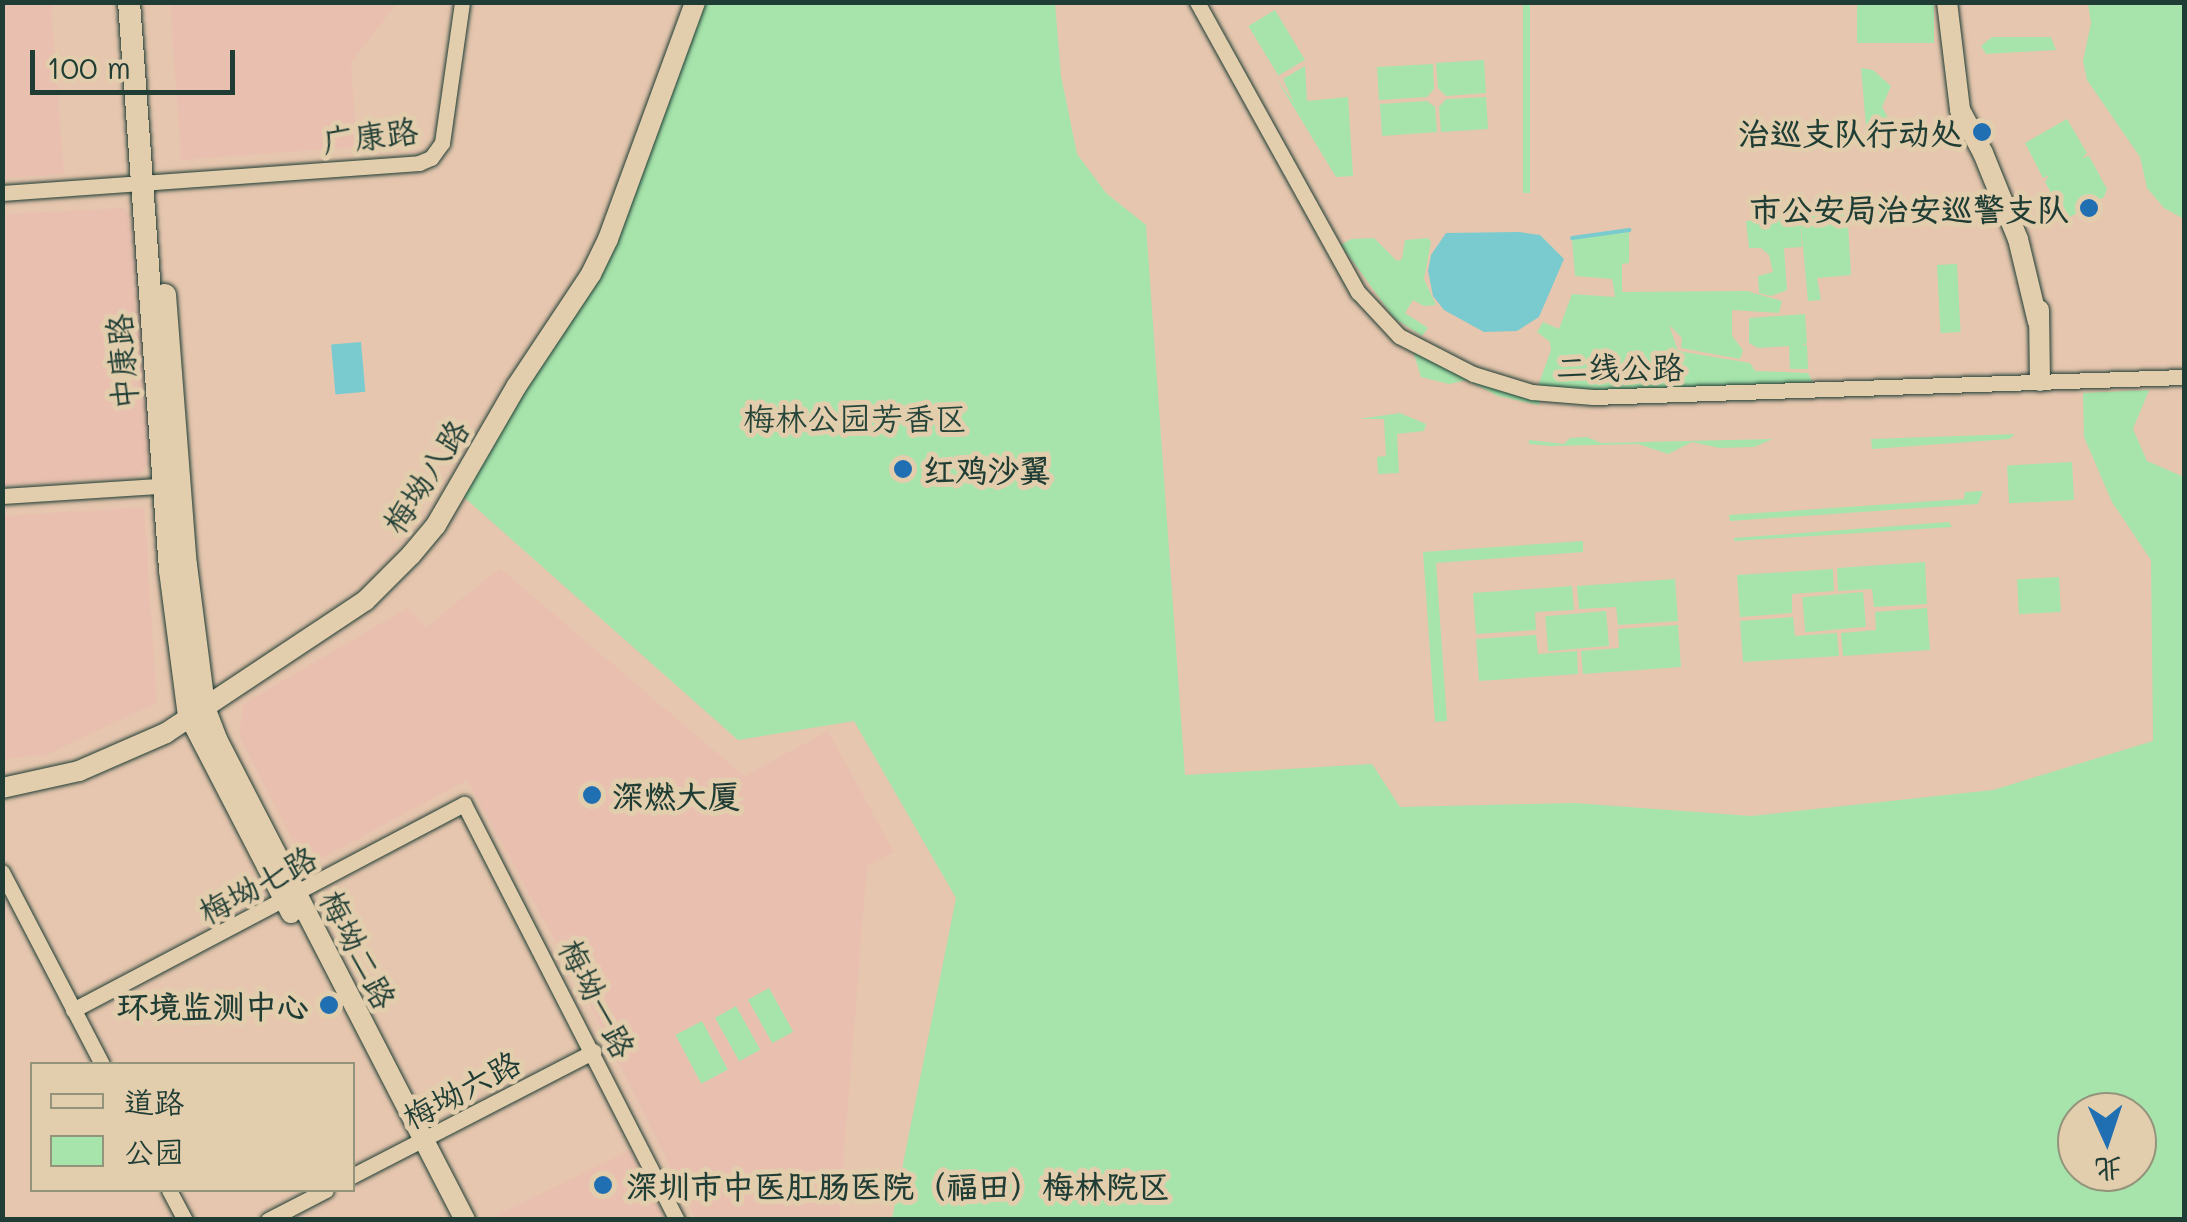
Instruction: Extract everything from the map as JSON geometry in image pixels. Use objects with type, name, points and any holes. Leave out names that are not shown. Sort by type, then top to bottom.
[{"type":"main road","name":"中康路","points":[[129,2],[149,179],[171,486],[196,710]]},
{"type":"main road","name":"中康路","points":[[144,2],[149,179]]},
{"type":"street","name":"广康路","points":[[2,193],[149,179],[419,163],[431,158],[442,143],[462,2]]},
{"type":"street","name":"梅坳八路","points":[[2,788],[52,780],[99,764],[166,732],[365,601],[436,525],[599,257],[695,2]]},
{"type":"street","name":"二线公路","points":[[1196,2],[1358,292],[1399,336],[1446,363],[1532,392],[1593,398],[2184,377]]},
{"type":"street","points":[[1951,2],[1954,84],[2020,252],[2038,322],[2040,381]]},
{"type":"street","points":[[2,496],[171,486]]},
{"type":"street","name":"梅坳二路","points":[[196,710],[418,1143],[465,1220]]},
{"type":"street","name":"梅坳七路","points":[[73,1010],[464,804]]},
{"type":"street","name":"梅坳一路","points":[[464,804],[594,1050],[678,1220]]},
{"type":"street","points":[[2,872],[101,1062]]},
{"type":"street","name":"梅坳六路","points":[[355,1174],[594,1050]]},
{"type":"street","name":"梅坳二路","points":[[418,1143],[451,1220]]},
{"type":"street","points":[[170,1192],[186,1220]]},
{"type":"street","points":[[268,1220],[322,1192]]},
{"type":"shaded area","points":[[3,2],[51,3],[64,174],[3,178]]},
{"type":"shaded area","points":[[170,3],[397,3],[351,63],[357,147],[181,160]]},
{"type":"shaded area","points":[[124,208],[138,226],[153,457],[137,477],[3,485],[3,214]]},
{"type":"shaded area","points":[[144,507],[157,703],[46,755],[3,759],[3,516]]},
{"type":"shaded area","points":[[500,568],[744,776],[828,731],[894,852],[867,866],[839,1219],[696,1219],[588,1001],[467,780],[306,867],[239,736],[243,704],[407,608],[426,627]]},
{"type":"shaded area","name":"深圳市中医肛肠医院（福田）梅林院区","points":[[630,1150],[664,1219],[488,1219]]},
{"type":"green space","name":"梅林公园芳香区","points":[[695,3],[1055,3],[1061,76],[1077,154],[1106,193],[1146,225],[1185,775],[1372,764],[1400,807],[1574,803],[1751,816],[1993,790],[2153,741],[2151,560],[2112,502],[2084,437],[2083,393],[2149,390],[2133,429],[2147,461],[2184,477],[2184,1219],[892,1219],[956,898],[854,721],[738,740],[457,491],[582,291]]},
{"type":"green space","points":[[1523,3],[1530,3],[1530,193],[1523,193]]},
{"type":"green space","points":[[1857,3],[1934,3],[1934,43],[1857,43]]},
{"type":"green space","points":[[2088,3],[2184,3],[2184,219],[2164,208],[2147,188],[2140,157],[2087,80],[2083,61],[2091,23]]},
{"type":"green space","points":[[1275,10],[1305,60],[1278,76],[1248,26]]},
{"type":"green space","points":[[1992,37],[2051,37],[2056,50],[1986,54],[1981,46]]},
{"type":"green space","points":[[1484,60],[1486,93],[1446,96],[1438,88],[1436,63]]},
{"type":"green space","points":[[1433,64],[1434,89],[1427,97],[1379,100],[1377,67]]},
{"type":"green space","points":[[1305,66],[1307,101],[1348,97],[1353,176],[1336,177],[1276,78],[1294,103],[1283,79]]},
{"type":"green space","points":[[1861,68],[1873,70],[1891,86],[1882,107],[1894,128],[1872,120],[1866,126]]},
{"type":"green space","points":[[1486,97],[1488,129],[1441,132],[1439,107],[1446,99]]},
{"type":"green space","points":[[1427,101],[1435,107],[1437,132],[1382,136],[1380,104]]},
{"type":"green space","points":[[2067,119],[2087,153],[2082,158],[2089,156],[2107,189],[2104,197],[2070,217],[2063,214],[2045,182],[2049,175],[2043,178],[2025,143]]},
{"type":"green space","points":[[1914,205],[1929,210],[1934,217],[1922,211],[1934,219],[1938,229],[1919,215],[1817,222],[1848,224],[1851,275],[1817,278],[1821,300],[1808,301],[1800,216],[1802,247],[1784,248],[1787,290],[1771,296],[1759,293],[1758,276],[1773,272],[1769,255],[1761,248],[1749,248],[1746,221]]},
{"type":"green space","points":[[1629,232],[1629,263],[1622,264],[1622,292],[1747,291],[1782,301],[1779,313],[1732,310],[1732,336],[1743,350],[1740,359],[1681,348],[1682,338],[1669,325],[1678,351],[1750,363],[1755,371],[1808,373],[1813,382],[1560,392],[1538,386],[1551,350],[1550,342],[1537,332],[1543,322],[1559,329],[1572,294],[1615,297],[1612,279],[1575,276],[1572,239]]},
{"type":"green space","points":[[1374,238],[1397,261],[1402,259],[1405,240],[1428,238],[1431,242],[1424,279],[1436,305],[1424,306],[1413,300],[1405,313],[1428,328],[1422,336],[1394,318],[1341,245],[1351,239]]},
{"type":"green space","points":[[1957,264],[1961,332],[1941,333],[1937,265]]},
{"type":"green space","points":[[1805,314],[1807,343],[1802,345],[1807,345],[1808,369],[1790,369],[1789,346],[1758,348],[1749,343],[1749,318]]},
{"type":"green space","points":[[1413,351],[1541,398],[1539,405],[1498,396],[1467,380],[1449,384],[1421,377]]},
{"type":"green space","points":[[1400,413],[1426,424],[1424,431],[1397,434],[1399,473],[1378,474],[1377,457],[1386,456],[1384,419],[1359,419]]},
{"type":"green space","points":[[2015,434],[2009,439],[1872,449],[1871,439]]},
{"type":"green space","points":[[1587,437],[1601,443],[1773,439],[1754,447],[1719,448],[1692,442],[1668,454],[1638,444],[1552,446],[1529,444],[1529,440],[1564,444],[1570,438]]},
{"type":"green space","points":[[2072,462],[2074,500],[2009,503],[2007,465]]},
{"type":"green space","points":[[1983,491],[1978,504],[1730,521],[1729,515],[1964,499],[1965,492]]},
{"type":"green space","points":[[1949,522],[1952,527],[1734,541],[1734,538]]},
{"type":"green space","points":[[1583,541],[1583,552],[1436,563],[1447,721],[1435,722],[1423,552]]},
{"type":"green space","points":[[1925,562],[1927,604],[1874,607],[1872,589],[1838,591],[1837,568]]},
{"type":"green space","points":[[1833,569],[1834,591],[1792,594],[1792,613],[1740,617],[1737,575]]},
{"type":"green space","points":[[2059,577],[2061,612],[2019,614],[2017,579]]},
{"type":"green space","points":[[1675,579],[1678,621],[1618,625],[1616,607],[1579,609],[1577,586]]},
{"type":"green space","points":[[1572,586],[1574,610],[1535,612],[1536,630],[1476,634],[1473,593]]},
{"type":"green space","points":[[1863,592],[1866,627],[1805,632],[1802,597]]},
{"type":"green space","points":[[1927,608],[1930,650],[1843,656],[1841,633],[1876,630],[1875,612]]},
{"type":"green space","points":[[1606,611],[1609,646],[1548,651],[1545,616]]},
{"type":"green space","points":[[1793,617],[1795,636],[1837,633],[1839,656],[1743,662],[1740,621]]},
{"type":"green space","points":[[1678,625],[1681,667],[1583,674],[1581,651],[1619,648],[1618,629]]},
{"type":"green space","points":[[1536,635],[1538,654],[1577,651],[1578,674],[1479,681],[1476,639]]},
{"type":"green space","points":[[769,988],[793,1032],[772,1043],[748,1000]]},
{"type":"green space","points":[[736,1006],[760,1050],[739,1061],[715,1018]]},
{"type":"green space","points":[[702,1021],[728,1070],[701,1084],[676,1035]]},
{"type":"water","points":[[1446,233],[1540,235],[1564,259],[1539,317],[1517,331],[1484,332],[1444,310],[1433,296],[1428,271],[1431,255]]},
{"type":"water","points":[[361,342],[365,392],[335,394],[331,345]]},
{"type":"waterway","points":[[1572,238],[1629,230]]},
{"type":"place","name":"治巡支队行动处","points":[[1982,132]]},
{"type":"place","name":"市公安局治安巡警支队","points":[[2089,208]]},
{"type":"place","name":"红鸡沙翼","points":[[903,469]]},
{"type":"place","name":"深燃大厦","points":[[592,795]]},
{"type":"place","name":"环境监测中心","points":[[329,1005]]},
{"type":"place","name":"深圳市中医肛肠医院（福田）梅林院区","points":[[603,1185]]}]
